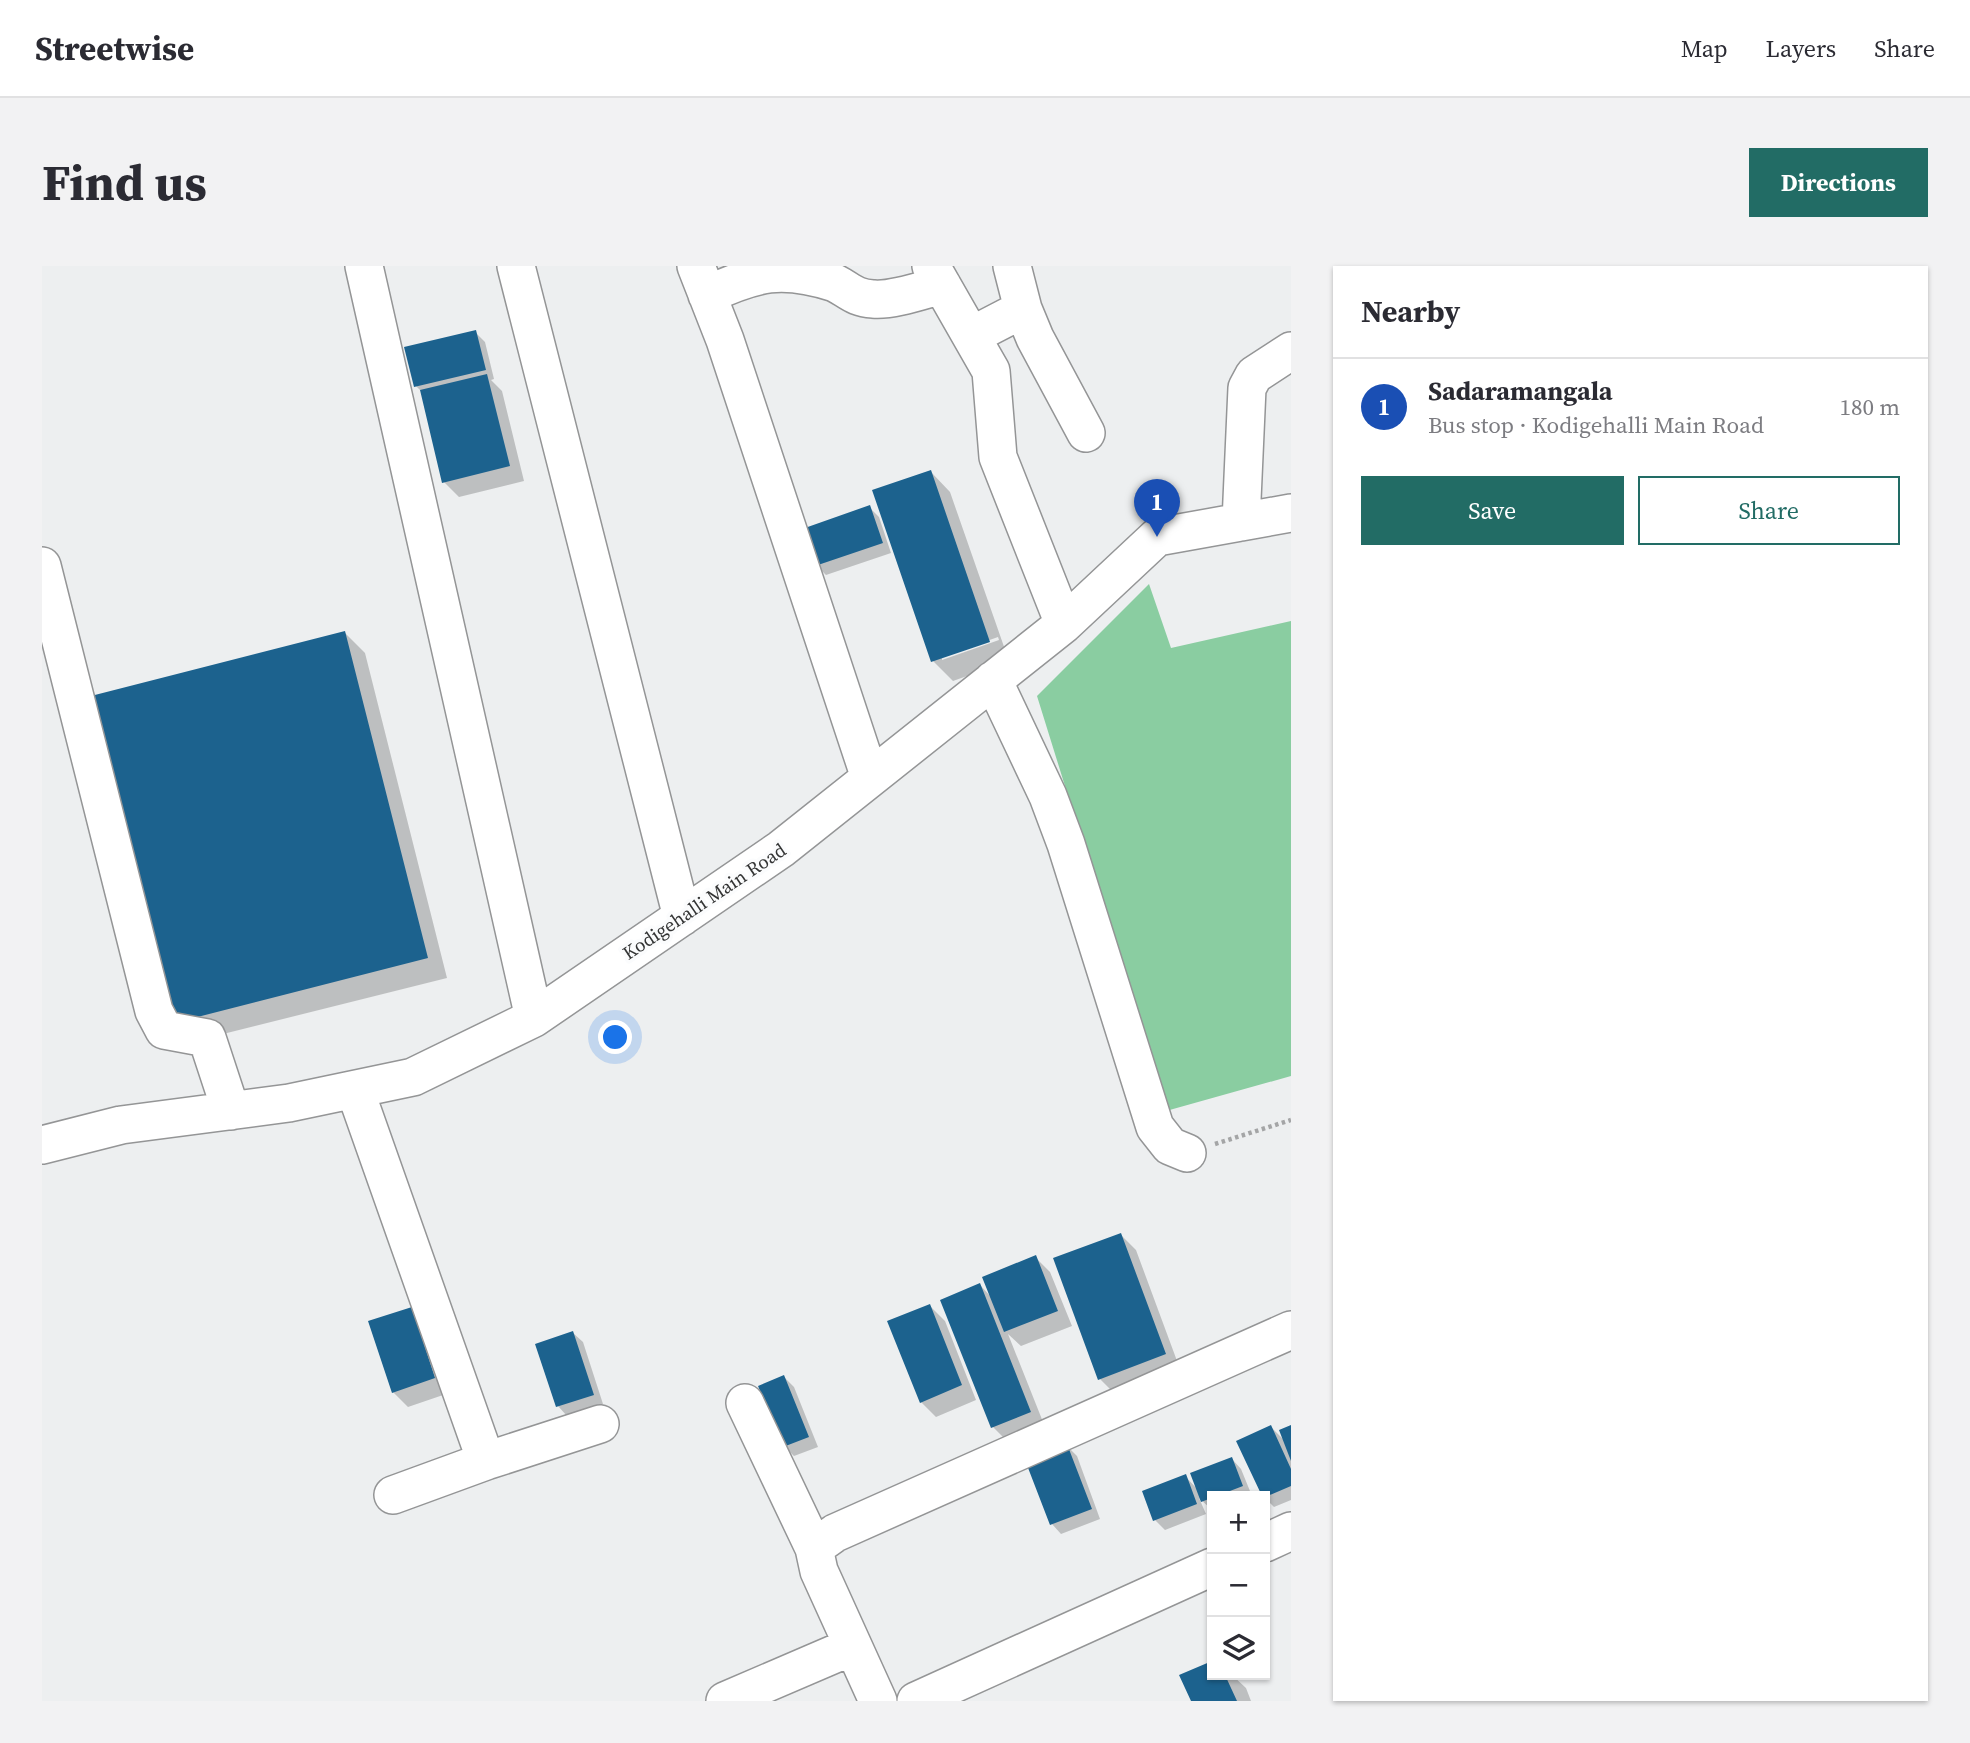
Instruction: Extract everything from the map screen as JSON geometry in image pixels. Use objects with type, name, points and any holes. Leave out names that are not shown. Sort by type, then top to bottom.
[{"type":"street","points":[[364,266],[534,1018]]},
{"type":"street","points":[[516,266],[682,917]]},
{"type":"street","points":[[1012,266],[1023,309],[1035,338],[1086,433]]},
{"type":"street","points":[[870,778],[729,353],[702,280],[793,269],[837,284],[849,294],[875,300],[936,276],[991,371],[998,457],[1064,624]]},
{"type":"street","points":[[971,336],[1023,309]]},
{"type":"street","points":[[1241,522],[1247,388],[1254,375],[1291,351]]},
{"type":"street","name":"Kodigehalli Main Road","points":[[42,1145],[121,1125],[231,1111],[355,1090],[413,1077],[534,1018],[781,849],[1064,624],[1157,537],[1291,513]]},
{"type":"street","points":[[42,566],[154,1011],[164,1030],[206,1038],[231,1111]]},
{"type":"street","points":[[993,680],[1048,796],[1066,844],[1155,1127],[1170,1146],[1187,1153]]},
{"type":"street","points":[[355,1090],[486,1461]]},
{"type":"street","points":[[814,1548],[835,1534],[1291,1330]]},
{"type":"street","points":[[745,1403],[814,1548],[820,1571],[878,1701]]},
{"type":"street","points":[[393,1495],[600,1423]]},
{"type":"street","points":[[1270,1541],[1291,1531]]},
{"type":"street","points":[[916,1701],[1207,1569]]},
{"type":"street","points":[[725,1701],[853,1646]]},
{"type":"path","points":[[1187,1153],[1291,1120]]},
{"type":"green space","points":[[1149,584],[1171,648],[1291,621],[1291,1076],[1166,1111],[1037,696]]},
{"type":"building","points":[[476,330],[486,370],[414,387],[404,347]]},
{"type":"building","points":[[487,374],[510,466],[442,483],[420,390]]},
{"type":"building","points":[[931,470],[990,642],[931,662],[872,490]]},
{"type":"building","points":[[870,505],[883,543],[815,566],[802,529]]},
{"type":"building","points":[[345,631],[428,958],[170,1024],[87,697]]},
{"type":"building","points":[[1121,1233],[1166,1354],[1098,1380],[1053,1258]]},
{"type":"building","points":[[1036,1255],[1058,1311],[1004,1332],[982,1277]]},
{"type":"building","points":[[980,1283],[1031,1412],[991,1428],[940,1300]]},
{"type":"building","points":[[930,1304],[962,1385],[920,1403],[887,1321]]},
{"type":"building","points":[[412,1307],[435,1378],[392,1393],[368,1321]]},
{"type":"building","points":[[573,1331],[594,1395],[556,1407],[535,1344]]},
{"type":"building","points":[[784,1375],[809,1437],[783,1447],[758,1386]]},
{"type":"building","points":[[1271,1425],[1291,1469],[1291,1486],[1270,1495],[1270,1491],[1260,1491],[1236,1441]]},
{"type":"building","points":[[1291,1425],[1291,1461],[1279,1430]]},
{"type":"building","points":[[1067,1444],[1092,1509],[1050,1525],[1025,1460]]},
{"type":"building","points":[[1232,1457],[1243,1486],[1230,1491],[1207,1491],[1207,1500],[1201,1502],[1190,1473]]},
{"type":"building","points":[[1186,1474],[1197,1504],[1153,1521],[1142,1491]]},
{"type":"building","points":[[1207,1663],[1207,1680],[1227,1680],[1237,1701],[1191,1701],[1179,1675]]},
{"type":"place","name":"Sadaramangala","points":[[1157,537]]}]
